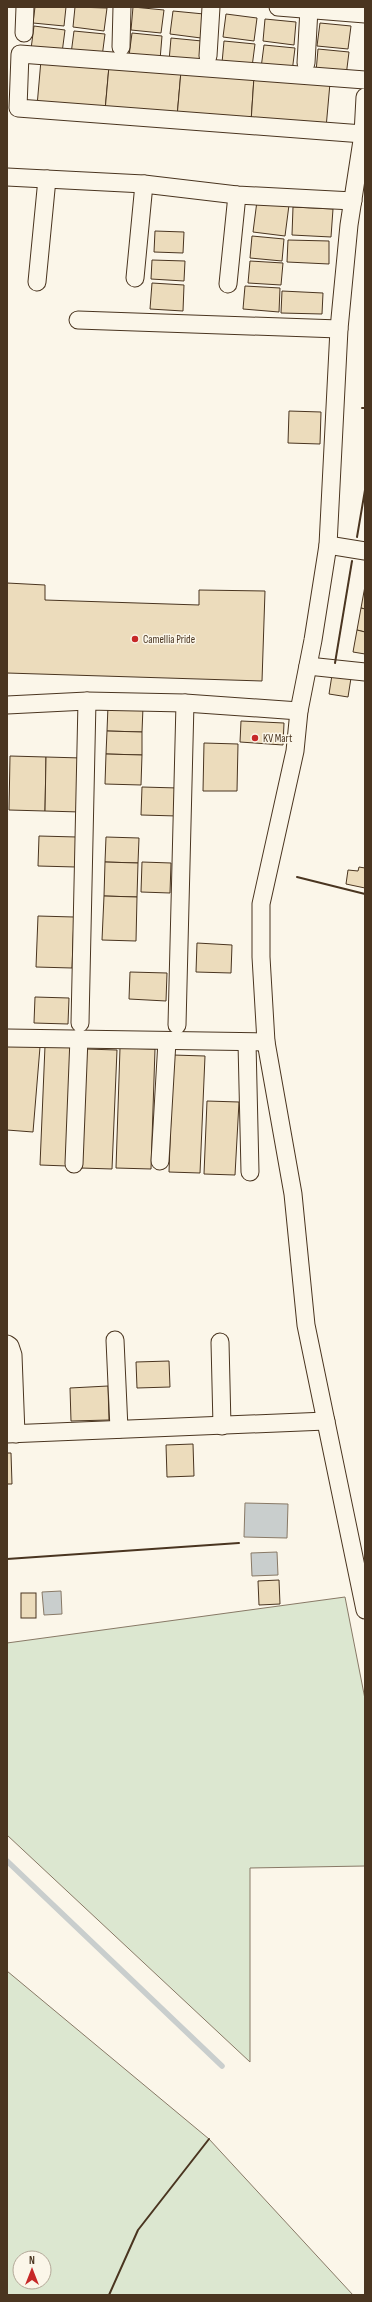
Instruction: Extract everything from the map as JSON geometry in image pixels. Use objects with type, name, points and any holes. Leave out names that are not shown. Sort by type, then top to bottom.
[{"type":"street","points":[[24,33],[25,7]]},
{"type":"street","points":[[121,47],[122,7]]},
{"type":"street","points":[[208,56],[211,7]]},
{"type":"street","points":[[278,7],[365,14]]},
{"type":"street","points":[[306,63],[309,9]]},
{"type":"street","points":[[363,134],[18,108],[20,54],[365,80]]},
{"type":"street","points":[[365,96],[362,164],[353,201],[339,329],[328,545],[299,711],[295,751],[261,904],[261,957],[266,1042],[293,1194],[306,1325],[365,1610]]},
{"type":"street","points":[[7,177],[144,184],[237,194],[353,201]]},
{"type":"street","points":[[37,282],[47,179]]},
{"type":"street","points":[[135,278],[144,184]]},
{"type":"street","points":[[228,284],[237,194]]},
{"type":"street","points":[[78,320],[339,329]]},
{"type":"street","points":[[328,545],[365,551]]},
{"type":"street","points":[[308,666],[365,672]]},
{"type":"street","points":[[7,705],[87,702],[186,703],[299,711]]},
{"type":"street","points":[[74,1164],[79,1030],[87,702]]},
{"type":"street","points":[[177,1026],[186,703]]},
{"type":"street","points":[[7,1038],[79,1030],[167,1041],[266,1042]]},
{"type":"street","points":[[160,1161],[167,1041]]},
{"type":"street","points":[[247,1043],[250,1172]]},
{"type":"street","points":[[115,1340],[119,1429]]},
{"type":"street","points":[[220,1342],[222,1426]]},
{"type":"street","points":[[7,1344],[10,1346],[14,1355],[11,1434],[326,1421]]},
{"type":"green space","points":[[345,1597],[365,1699],[365,1866],[250,1868],[250,2062],[7,1835],[7,1643]]},
{"type":"green space","points":[[7,1971],[209,2139],[353,2295],[7,2295]]},
{"type":"shaded area","points":[[245,1503],[288,1504],[287,1538],[244,1537]]},
{"type":"shaded area","points":[[277,1552],[278,1575],[252,1576],[251,1553]]},
{"type":"shaded area","points":[[61,1591],[62,1614],[44,1615],[42,1592]]},
{"type":"building","points":[[35,7],[66,7],[64,26],[33,23]]},
{"type":"building","points":[[75,7],[107,8],[104,31],[73,27]]},
{"type":"building","points":[[133,7],[164,10],[161,33],[131,30]]},
{"type":"building","points":[[173,11],[204,14],[201,38],[170,34]]},
{"type":"building","points":[[226,14],[257,18],[254,41],[223,37]]},
{"type":"building","points":[[265,19],[296,22],[294,45],[263,41]]},
{"type":"building","points":[[320,23],[351,26],[348,49],[317,46]]},
{"type":"building","points":[[34,26],[65,30],[62,53],[31,49]]},
{"type":"building","points":[[74,31],[105,34],[102,57],[71,54]]},
{"type":"building","points":[[132,33],[162,36],[160,60],[129,56]]},
{"type":"building","points":[[171,38],[202,41],[199,64],[169,61]]},
{"type":"building","points":[[224,41],[255,44],[252,67],[222,63]]},
{"type":"building","points":[[264,45],[295,48],[292,72],[261,68]]},
{"type":"building","points":[[318,49],[349,52],[346,76],[316,72]]},
{"type":"building","points":[[41,60],[109,66],[105,111],[37,106]]},
{"type":"building","points":[[109,66],[181,71],[177,117],[105,111]]},
{"type":"building","points":[[181,71],[254,77],[251,122],[177,117]]},
{"type":"building","points":[[254,77],[330,83],[326,128],[251,122]]},
{"type":"building","points":[[257,201],[289,205],[285,236],[253,232]]},
{"type":"building","points":[[293,207],[333,209],[331,237],[292,235]]},
{"type":"building","points":[[155,231],[184,232],[183,253],[154,252]]},
{"type":"building","points":[[252,236],[284,239],[282,261],[250,258]]},
{"type":"building","points":[[288,240],[329,241],[329,264],[287,262]]},
{"type":"building","points":[[152,260],[185,261],[184,281],[151,279]]},
{"type":"building","points":[[250,261],[283,263],[281,285],[248,283]]},
{"type":"building","points":[[152,283],[184,285],[183,311],[150,309]]},
{"type":"building","points":[[245,286],[280,288],[279,312],[243,309]]},
{"type":"building","points":[[282,291],[323,293],[322,314],[281,313]]},
{"type":"building","points":[[289,411],[321,412],[320,444],[288,443]]},
{"type":"building","name":"Camellia Pride","points":[[7,583],[45,585],[45,600],[199,605],[199,590],[265,591],[262,681],[7,673]]},
{"type":"building","points":[[365,586],[365,609],[361,608]]},
{"type":"building","points":[[361,608],[365,609],[365,632],[357,630]]},
{"type":"building","points":[[357,630],[365,632],[365,654],[353,652]]},
{"type":"building","points":[[332,675],[351,678],[348,697],[329,694]]},
{"type":"building","points":[[108,706],[143,707],[142,732],[107,731]]},
{"type":"building","points":[[241,721],[284,723],[283,745],[240,742]]},
{"type":"building","points":[[107,731],[142,732],[142,755],[106,754]]},
{"type":"building","points":[[204,743],[238,744],[237,791],[203,791]]},
{"type":"building","points":[[106,754],[142,755],[141,785],[105,784]]},
{"type":"building","points":[[10,756],[46,757],[45,811],[9,810]]},
{"type":"building","points":[[46,757],[82,758],[80,812],[45,811]]},
{"type":"building","points":[[142,787],[178,788],[177,816],[141,815]]},
{"type":"building","points":[[39,836],[77,837],[76,867],[38,866]]},
{"type":"building","points":[[106,837],[139,838],[138,863],[105,862]]},
{"type":"building","points":[[105,862],[138,863],[137,897],[104,896]]},
{"type":"building","points":[[142,862],[171,863],[170,893],[141,892]]},
{"type":"building","points":[[359,867],[365,868],[365,888],[346,884],[348,870],[358,871]]},
{"type":"building","points":[[104,896],[137,897],[136,941],[102,940]]},
{"type":"building","points":[[38,916],[74,917],[72,968],[36,967]]},
{"type":"building","points":[[197,943],[232,945],[231,973],[196,972]]},
{"type":"building","points":[[130,972],[167,973],[166,1001],[129,999]]},
{"type":"building","points":[[35,997],[69,998],[68,1024],[34,1023]]},
{"type":"building","points":[[7,1044],[40,1047],[33,1132],[7,1130]]},
{"type":"building","points":[[45,1046],[72,1047],[67,1166],[40,1165]]},
{"type":"building","points":[[120,1048],[155,1049],[151,1169],[116,1168]]},
{"type":"building","points":[[86,1049],[117,1050],[112,1169],[81,1168]]},
{"type":"building","points":[[173,1055],[205,1056],[200,1173],[169,1172]]},
{"type":"building","points":[[207,1101],[239,1102],[235,1175],[204,1174]]},
{"type":"building","points":[[169,1361],[170,1387],[137,1388],[136,1362]]},
{"type":"building","points":[[108,1386],[109,1420],[71,1421],[70,1388]]},
{"type":"building","points":[[193,1444],[194,1476],[167,1477],[166,1445]]},
{"type":"building","points":[[7,1453],[11,1453],[12,1484],[7,1484]]},
{"type":"building","points":[[279,1580],[280,1604],[259,1605],[258,1581]]},
{"type":"building","points":[[21,1593],[36,1593],[36,1618],[21,1618]]},
{"type":"waterway","points":[[7,1861],[222,2066]]},
{"type":"wall","points":[[357,537],[365,490]]},
{"type":"wall","points":[[335,663],[352,561]]},
{"type":"wall","points":[[297,877],[365,894]]},
{"type":"wall","points":[[7,1559],[239,1543]]},
{"type":"wall","points":[[109,2295],[138,2230],[209,2139]]},
{"type":"place","name":"Camellia Pride","points":[[135,639]]},
{"type":"place","name":"KV Mart","points":[[255,738]]}]
